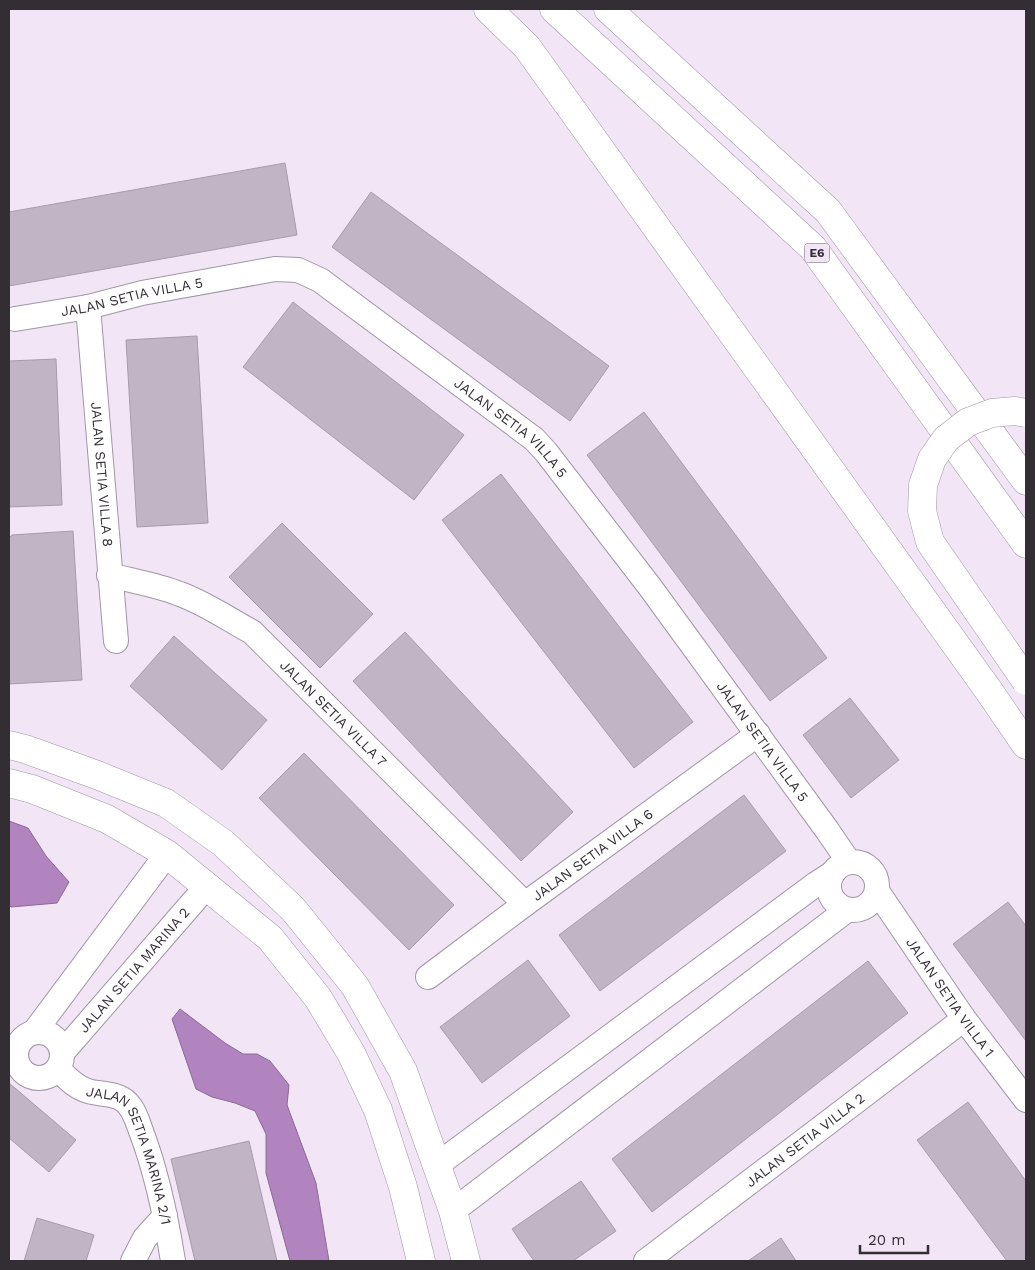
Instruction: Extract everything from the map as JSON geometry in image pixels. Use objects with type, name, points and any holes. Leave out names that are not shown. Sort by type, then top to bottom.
[{"type":"main road","points":[[488,9],[527,47],[1026,745]]},
{"type":"main road","name":"E6","points":[[554,9],[813,248],[1026,544]]},
{"type":"main road","name":"E6","points":[[608,9],[828,211],[1026,481]]},
{"type":"main road","points":[[1026,413],[1015,411],[992,413],[968,422],[946,439],[932,459],[923,485],[922,511],[930,542],[1026,681]]},
{"type":"main road","points":[[9,745],[97,775],[166,803],[223,843],[293,909],[355,986],[403,1071],[453,1211],[466,1261]]},
{"type":"main road","points":[[9,783],[32,788],[107,818],[167,854],[270,938],[318,998],[350,1053],[378,1110],[403,1187],[420,1261]]},
{"type":"street","name":"JALAN SETIA VILLA 5","points":[[15,319],[88,307],[142,293],[275,268],[298,270],[320,280],[534,439],[546,452],[650,588],[827,830],[841,868]]},
{"type":"street","name":"JALAN SETIA VILLA 8","points":[[88,307],[116,641]]},
{"type":"street","name":"JALAN SETIA VILLA 7","points":[[109,575],[180,594],[199,602],[252,632],[525,904]]},
{"type":"street","name":"JALAN SETIA VILLA 6","points":[[428,977],[758,734]]},
{"type":"street","points":[[21,1034],[38,1031],[48,1033],[57,1039],[62,1049],[60,1061],[50,1076],[40,1079],[29,1077],[21,1071],[16,1061],[15,1050],[21,1034],[167,854]]},
{"type":"street","points":[[437,1165],[816,884],[841,868],[858,862],[867,866],[874,873],[877,891],[869,905],[855,911],[837,905],[831,895],[829,884],[841,868]]},
{"type":"street","name":"JALAN SETIA MARINA 2","points":[[60,1061],[207,886]]},
{"type":"street","name":"JALAN SETIA VILLA 1","points":[[877,891],[964,1019],[1026,1100]]},
{"type":"street","points":[[453,1211],[848,910]]},
{"type":"street","name":"JALAN SETIA VILLA 2","points":[[646,1261],[673,1253],[964,1019]]},
{"type":"street","name":"JALAN SETIA MARINA 2/1","points":[[60,1061],[72,1083],[85,1090],[108,1094],[122,1099],[132,1108],[151,1156],[166,1216],[173,1261]]},
{"type":"street","points":[[133,1261],[145,1238],[166,1216]]},
{"type":"shaded area","points":[[9,821],[28,828],[46,856],[69,882],[57,903],[11,907],[9,905]]},
{"type":"shaded area","points":[[180,1009],[225,1043],[243,1054],[257,1054],[270,1061],[289,1085],[287,1105],[316,1183],[329,1261],[290,1261],[266,1173],[266,1134],[255,1111],[212,1097],[196,1089],[172,1019]]},
{"type":"building","points":[[285,163],[297,235],[9,286],[9,212]]},
{"type":"building","points":[[371,192],[609,366],[570,421],[332,247]]},
{"type":"building","points":[[293,302],[464,435],[414,500],[243,367]]},
{"type":"building","points":[[197,336],[208,523],[137,527],[126,340]]},
{"type":"building","points":[[56,359],[62,505],[9,507],[9,361]]},
{"type":"building","points":[[644,412],[827,658],[770,701],[587,455]]},
{"type":"building","points":[[501,474],[693,722],[634,768],[442,520]]},
{"type":"building","points":[[282,523],[373,614],[320,668],[229,577]]},
{"type":"building","points":[[73,531],[82,680],[9,684],[9,538],[12,535]]},
{"type":"building","points":[[405,632],[573,812],[521,861],[353,681]]},
{"type":"building","points":[[174,636],[267,720],[222,770],[130,686]]},
{"type":"building","points":[[850,698],[899,760],[851,798],[803,735]]},
{"type":"building","points":[[304,753],[454,905],[409,950],[259,798]]},
{"type":"building","points":[[744,795],[786,851],[600,991],[559,935]]},
{"type":"building","points":[[1008,902],[1026,926],[1026,1041],[953,944]]},
{"type":"building","points":[[528,960],[570,1016],[482,1083],[440,1027]]},
{"type":"building","points":[[868,961],[908,1013],[652,1212],[612,1159]]},
{"type":"building","points":[[9,1083],[76,1140],[49,1172],[9,1138]]},
{"type":"building","points":[[968,1102],[1026,1181],[1026,1261],[1007,1261],[917,1140]]},
{"type":"building","points":[[249,1141],[277,1261],[195,1261],[171,1159]]},
{"type":"building","points":[[581,1181],[616,1231],[573,1261],[534,1261],[512,1229]]},
{"type":"building","points":[[37,1218],[94,1235],[86,1261],[24,1261]]},
{"type":"building","points":[[781,1238],[796,1261],[748,1261]]}]
